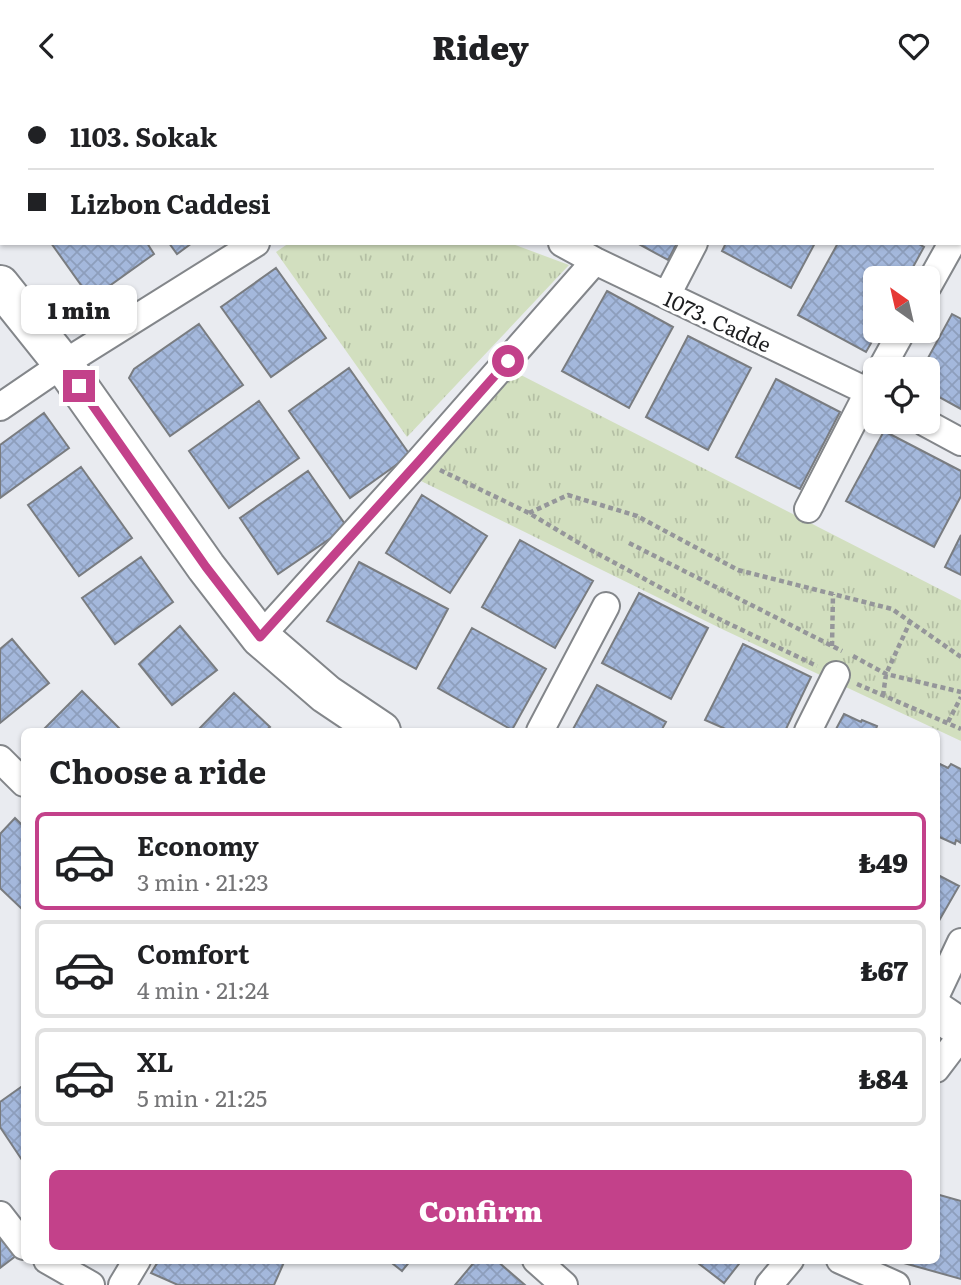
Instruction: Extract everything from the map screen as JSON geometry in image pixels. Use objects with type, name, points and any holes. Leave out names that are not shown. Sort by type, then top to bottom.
[{"type":"main road","points":[[0,285],[63,364],[206,567],[260,637],[326,694],[377,728]]},
{"type":"main road","points":[[940,1014],[961,1028]]},
{"type":"street","points":[[0,407],[63,364],[253,245]]},
{"type":"street","name":"1073. Cadde","points":[[566,245],[667,295],[863,379]]},
{"type":"street","points":[[667,295],[693,245]]},
{"type":"street","points":[[939,266],[951,245]]},
{"type":"street","points":[[260,637],[595,261]]},
{"type":"street","points":[[808,509],[863,406]]},
{"type":"street","points":[[940,431],[961,442]]},
{"type":"street","points":[[542,728],[606,606]]},
{"type":"street","points":[[810,728],[836,675]]},
{"type":"street","points":[[0,759],[21,780]]},
{"type":"street","points":[[940,986],[961,941]]},
{"type":"street","points":[[940,1064],[961,1036]]},
{"type":"street","points":[[0,1215],[21,1242]]},
{"type":"street","points":[[54,1264],[91,1285]]},
{"type":"street","points":[[122,1285],[135,1264]]},
{"type":"street","points":[[540,1264],[564,1285]]},
{"type":"street","points":[[769,1285],[787,1264]]},
{"type":"street","points":[[849,1264],[896,1285]]},
{"type":"path","points":[[420,460],[529,513],[713,617],[836,675],[961,729]]},
{"type":"path","points":[[529,513],[568,495],[637,516],[737,570],[892,609],[961,657]]},
{"type":"path","points":[[629,543],[886,674],[961,694],[948,722]]},
{"type":"path","points":[[833,594],[832,646],[836,675]]},
{"type":"path","points":[[883,696],[886,674],[910,621]]},
{"type":"green space","points":[[286,245],[515,245],[569,265],[407,437],[276,252]]},
{"type":"green space","points":[[515,372],[961,600],[961,741],[940,731],[940,728],[933,728],[724,630],[421,481]]},
{"type":"building","points":[[52,245],[148,245],[154,254],[91,299]]},
{"type":"building","points":[[170,245],[189,245],[177,254]]},
{"type":"building","points":[[641,245],[676,245],[668,260]]},
{"type":"building","points":[[725,245],[814,245],[791,288],[722,251]]},
{"type":"building","points":[[837,245],[920,245],[924,247],[914,266],[863,266],[863,343],[871,343],[866,352],[798,315]]},
{"type":"building","points":[[276,268],[326,338],[271,377],[221,307]]},
{"type":"building","points":[[607,291],[673,327],[629,408],[562,371]]},
{"type":"building","points":[[952,314],[961,319],[961,409],[940,398],[940,357],[929,357],[936,343],[940,343],[940,336]]},
{"type":"building","points":[[199,324],[243,385],[170,436],[129,378],[134,369]]},
{"type":"building","points":[[688,336],[751,368],[708,450],[646,417]]},
{"type":"building","points":[[349,368],[410,455],[350,498],[289,411]]},
{"type":"building","points":[[776,379],[840,412],[800,489],[736,457]]},
{"type":"building","points":[[259,401],[299,458],[229,508],[189,451]]},
{"type":"building","points":[[44,413],[69,448],[0,498],[0,445]]},
{"type":"building","points":[[882,434],[890,434],[961,471],[961,496],[934,547],[846,501]]},
{"type":"building","points":[[81,467],[132,538],[79,576],[28,505]]},
{"type":"building","points":[[308,471],[347,527],[278,574],[240,518]]},
{"type":"building","points":[[422,495],[487,536],[450,593],[386,553]]},
{"type":"building","points":[[961,535],[961,575],[945,567]]},
{"type":"building","points":[[520,540],[593,581],[555,648],[482,607]]},
{"type":"building","points":[[141,557],[173,602],[115,644],[82,598]]},
{"type":"building","points":[[359,562],[448,609],[416,669],[327,621]]},
{"type":"building","points":[[639,593],[708,628],[671,699],[602,663]]},
{"type":"building","points":[[180,626],[217,670],[172,705],[139,664]]},
{"type":"building","points":[[472,628],[546,669],[513,728],[508,728],[438,688]]},
{"type":"building","points":[[12,639],[49,683],[0,723],[0,649]]},
{"type":"building","points":[[743,644],[811,677],[786,728],[723,728],[705,720]]},
{"type":"building","points":[[597,685],[666,722],[663,728],[574,728]]},
{"type":"building","points":[[82,691],[119,728],[45,728]]},
{"type":"building","points":[[234,693],[270,727],[269,728],[200,728]]},
{"type":"building","points":[[844,714],[877,726],[876,728],[837,728]]},
{"type":"building","points":[[940,764],[948,768],[951,764],[961,769],[961,843],[956,840],[955,844],[940,837]]},
{"type":"building","points":[[15,818],[21,824],[21,908],[0,888],[0,834]]},
{"type":"building","points":[[940,876],[959,886],[940,919]]},
{"type":"building","points":[[21,1087],[21,1158],[0,1127],[0,1102]]},
{"type":"building","points":[[940,1195],[961,1201],[961,1279],[907,1264],[940,1264]]},
{"type":"building","points":[[0,1232],[17,1255],[0,1268]]},
{"type":"building","points":[[157,1264],[283,1264],[274,1285],[178,1285],[151,1273]]},
{"type":"building","points":[[393,1264],[408,1264],[402,1271]]},
{"type":"building","points":[[473,1264],[501,1264],[525,1285],[455,1285]]},
{"type":"building","points":[[699,1264],[739,1264],[724,1283]]},
{"type":"route","points":[[79,386],[206,567],[260,637],[508,361]]}]
